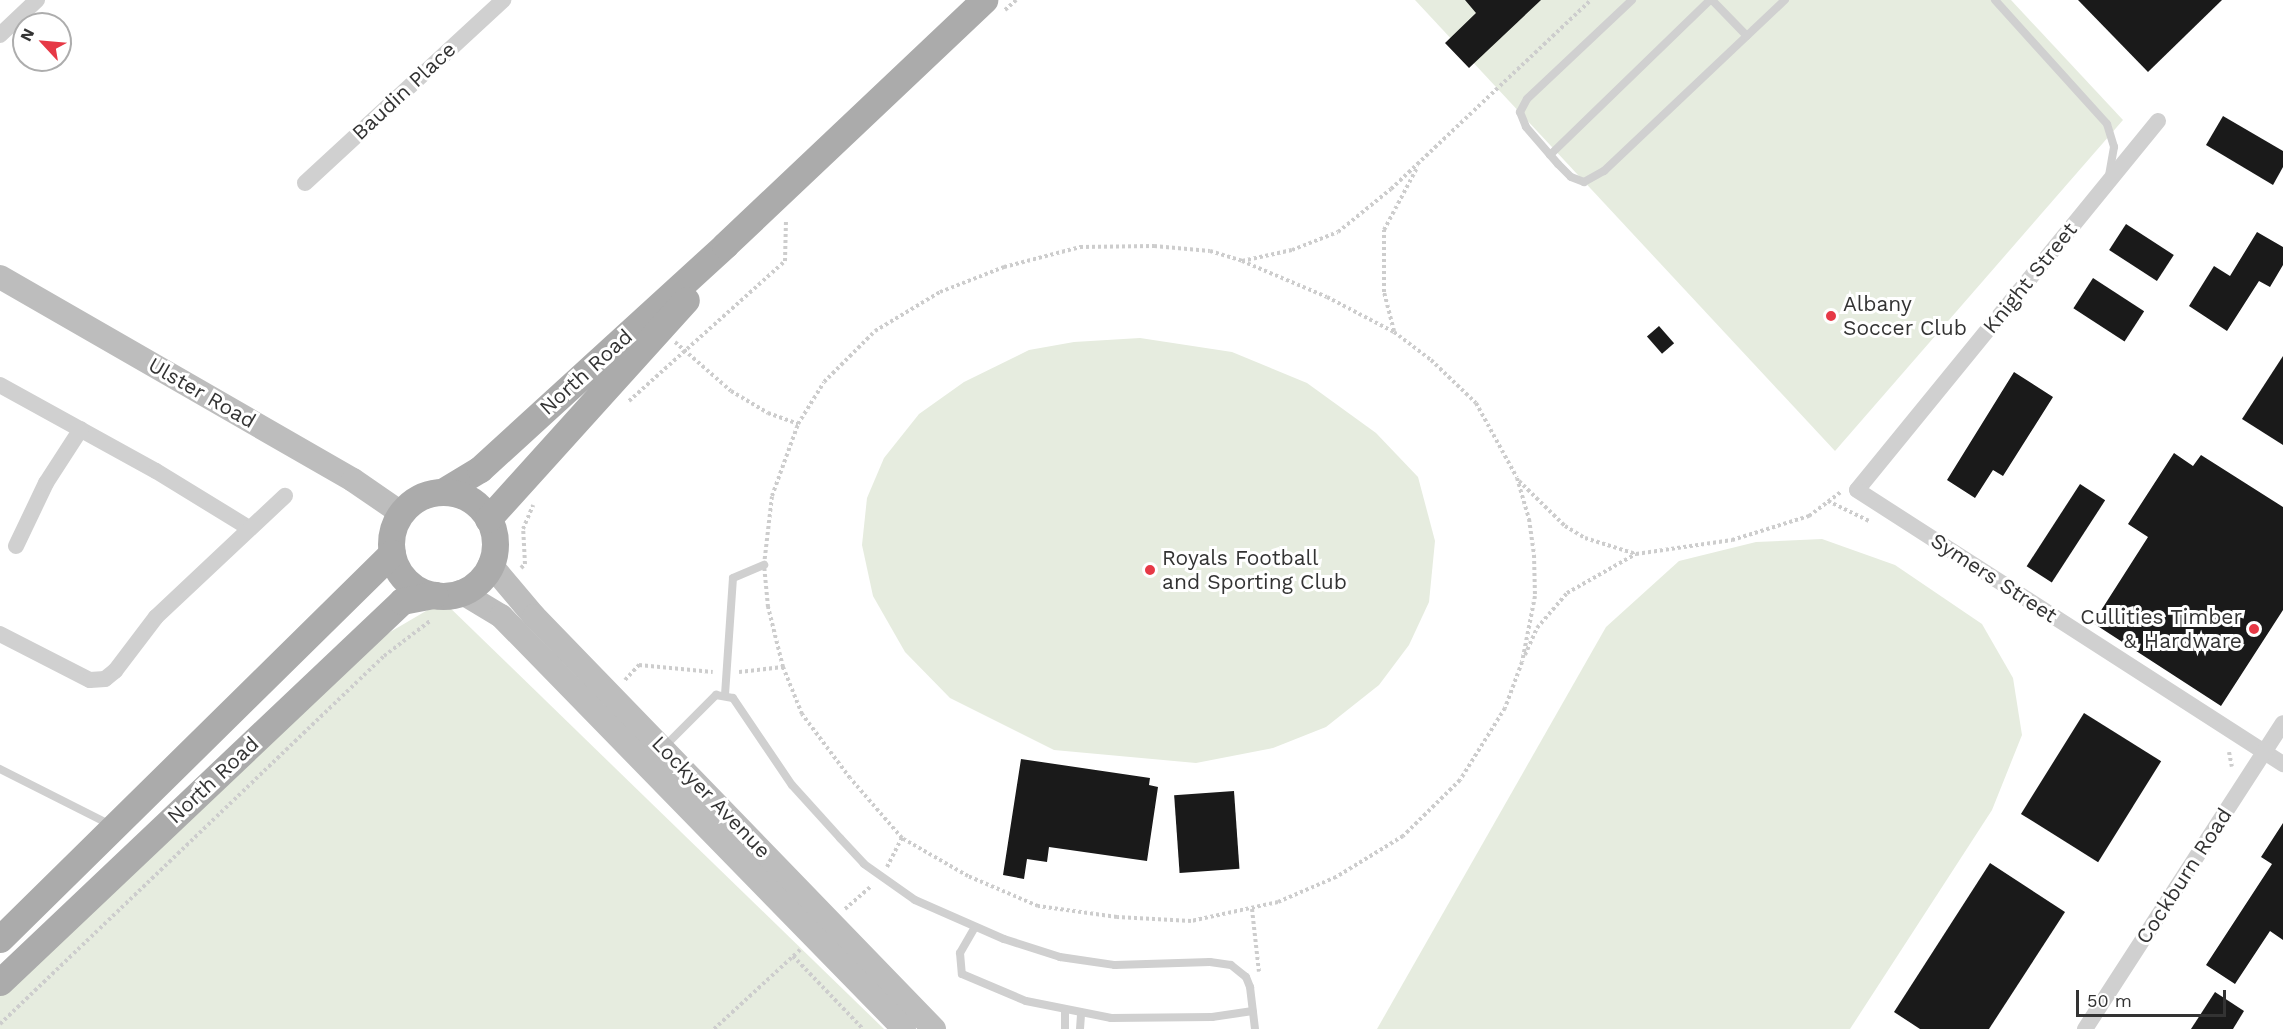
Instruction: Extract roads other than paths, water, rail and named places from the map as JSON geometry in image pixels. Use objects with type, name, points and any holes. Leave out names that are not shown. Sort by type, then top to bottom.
[{"type":"main road","name":"North Road","points":[[442,492],[480,468],[725,245],[984,0]]},
{"type":"main road","name":"North Road","points":[[489,519],[661,329],[725,245]]},
{"type":"main road","name":"Ulster Road","points":[[0,277],[353,480],[401,513]]},
{"type":"main road","points":[[442,492],[469,499],[489,519],[494,534],[490,564],[473,586],[461,592],[434,595],[411,585],[402,576],[392,553],[392,532],[401,513],[419,498],[442,492]]},
{"type":"main road","name":"North Road","points":[[0,939],[392,553]]},
{"type":"main road","name":"Lockyer Avenue","points":[[490,564],[655,755],[904,1029]]},
{"type":"main road","name":"Lockyer Avenue","points":[[461,592],[501,616],[655,755],[934,1029]]},
{"type":"main road","name":"North Road","points":[[0,982],[402,601],[434,595]]},
{"type":"street","points":[[0,35],[37,0]]},
{"type":"street","name":"Baudin Place","points":[[304,183],[503,0]]},
{"type":"street","name":"Knight Street","points":[[1857,490],[2158,121]]},
{"type":"street","points":[[0,385],[81,429],[249,528]]},
{"type":"street","points":[[16,546],[46,483],[81,429]]},
{"type":"street","name":"Symers Street","points":[[1857,490],[2283,764]]},
{"type":"street","points":[[0,634],[90,680],[105,679],[115,671],[156,617],[249,528],[266,517],[285,496]]},
{"type":"street","name":"Cockburn Road","points":[[2085,1029],[2283,723]]},
{"type":"lane","points":[[1632,0],[1527,99],[1520,112],[1526,127],[1550,155],[1571,177],[1584,182],[1595,178],[1785,0]]},
{"type":"lane","points":[[1550,155],[1711,0],[1747,36]]},
{"type":"lane","points":[[1995,0],[2107,124],[2114,147],[2106,185]]},
{"type":"lane","points":[[724,694],[733,578],[764,565]]},
{"type":"lane","points":[[655,755],[696,711],[716,695],[724,694],[741,705],[792,785],[864,864],[915,900],[975,927],[1060,957],[1093,963],[1222,962],[1246,977],[1255,1029]]},
{"type":"lane","points":[[0,769],[114,827]]},
{"type":"lane","points":[[975,927],[960,953],[962,974],[1026,1001],[1111,1018],[1212,1017],[1253,1011]]},
{"type":"lane","points":[[1065,1010],[1065,1029]]},
{"type":"lane","points":[[1080,1029],[1081,1013]]},
{"type":"lane","points":[[1109,1029],[1111,1018]]},
{"type":"place","name":"Albany Soccer Club","points":[[1831,316]]},
{"type":"place","name":"Royals Football and Sporting Club","points":[[1150,570]]},
{"type":"place","name":"Cullities Timber & Hardware","points":[[2254,629]]}]
